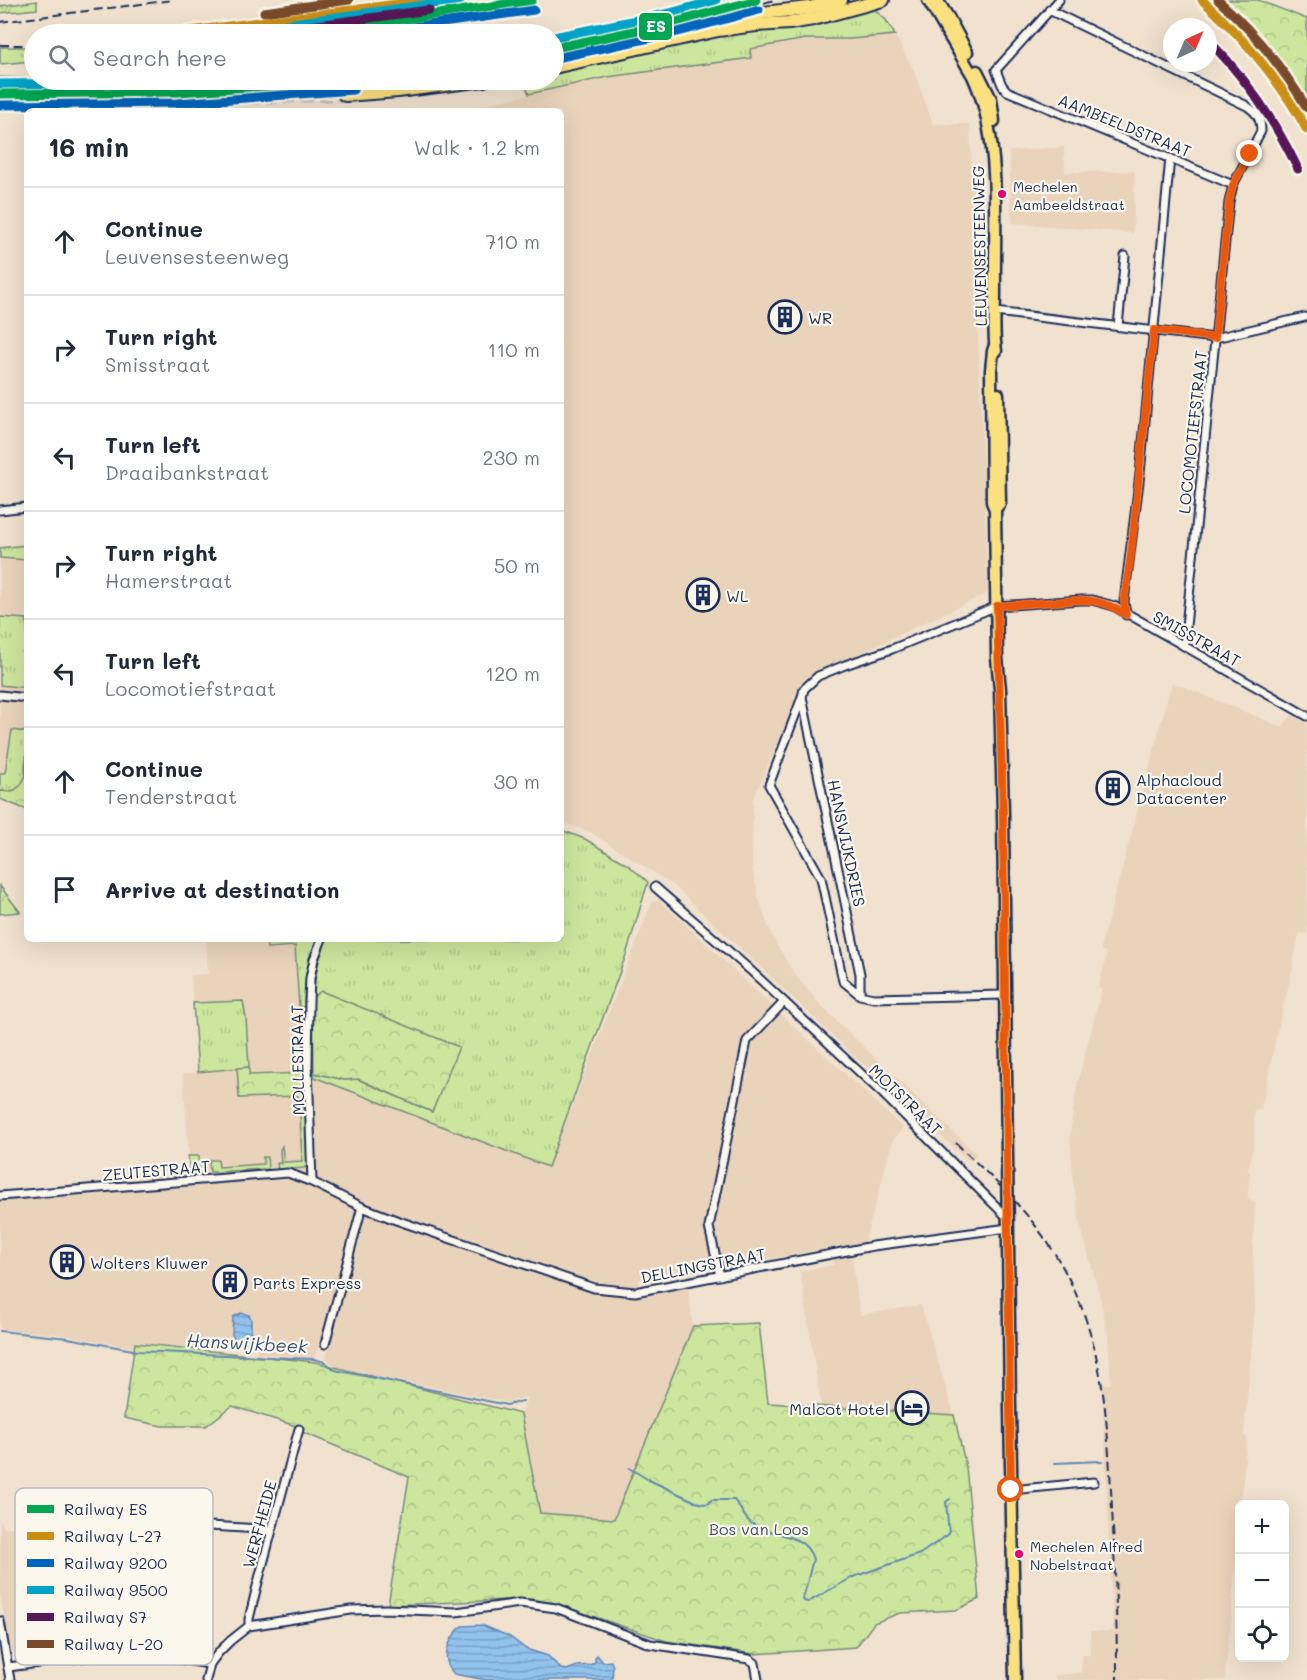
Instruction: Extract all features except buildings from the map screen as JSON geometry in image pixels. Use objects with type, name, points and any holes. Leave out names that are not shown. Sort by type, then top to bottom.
[{"type":"highway","points":[[564,54],[725,17],[809,8],[841,0]]},
{"type":"highway","points":[[564,65],[718,30],[813,19],[883,0]]},
{"type":"highway","points":[[345,95],[406,90]]},
{"type":"main road","name":"LEUVENSESTEENWEG","points":[[928,0],[965,62],[978,89],[987,117],[994,182],[995,345],[1000,503],[995,509],[1003,814],[1015,1680]]},
{"type":"main road","name":"LEUVENSESTEENWEG","points":[[937,0],[986,86],[991,99],[996,136],[992,147]]},
{"type":"main road","points":[[945,0],[948,17]]},
{"type":"street","points":[[1049,10],[1059,0]]},
{"type":"street","name":"AAMBEELDSTRAAT","points":[[1049,10],[996,70],[1007,91],[1233,185]]},
{"type":"street","name":"LOCOMOTIEFSTRAAT","points":[[1049,10],[1247,106],[1259,117],[1260,131],[1233,185],[1229,202],[1184,646]]},
{"type":"street","points":[[1126,615],[1124,601],[1131,554],[1170,158]]},
{"type":"street","points":[[1118,326],[1125,256]]},
{"type":"street","points":[[995,312],[1215,338],[1305,317]]},
{"type":"street","points":[[0,510],[24,507]]},
{"type":"street","name":"SMISSTRAAT","points":[[997,606],[1081,600],[1092,600],[1114,606],[1126,615],[1307,716]]},
{"type":"street","name":"HANSWIJKDRIES","points":[[860,995],[843,981],[821,878],[769,785],[804,689],[818,676],[892,649],[997,606]]},
{"type":"street","points":[[0,695],[24,698]]},
{"type":"street","name":"HANSWIJKDRIES","points":[[802,697],[860,974],[860,995]]},
{"type":"street","name":"MOTSTRAAT","points":[[655,887],[883,1094],[1008,1223]]},
{"type":"street","name":"MOLLESTRAAT","points":[[312,1182],[308,1065],[309,1002],[310,978],[321,942]]},
{"type":"street","points":[[860,995],[873,998],[1004,995]]},
{"type":"street","points":[[720,1276],[710,1227],[747,1041],[784,1002]]},
{"type":"street","name":"ZEUTESTRAAT","points":[[0,1196],[288,1173],[312,1182]]},
{"type":"street","name":"DELLINGSTRAAT","points":[[312,1182],[362,1207],[396,1220],[594,1288],[635,1292],[873,1246],[1008,1223]]},
{"type":"street","points":[[325,1344],[362,1207]]},
{"type":"street","name":"WERFHEIDE","points":[[249,1626],[271,1532],[299,1429]]},
{"type":"street","points":[[1011,1490],[1094,1482]]},
{"type":"street","points":[[213,1526],[261,1529],[271,1532]]},
{"type":"street","points":[[213,1661],[230,1641],[249,1626],[351,1610],[456,1612],[509,1604],[534,1604],[556,1608],[650,1644],[749,1659],[755,1663],[757,1676]]},
{"type":"street","points":[[0,1621],[10,1680]]},
{"type":"street","points":[[8,1667],[24,1665]]},
{"type":"street","points":[[206,1680],[210,1665]]},
{"type":"shaded area","points":[[895,35],[914,71],[933,124],[970,124],[988,593],[807,678],[753,799],[752,866],[768,926],[796,976],[843,1027],[976,1154],[969,1161],[917,1115],[673,885],[590,832],[564,823],[564,108],[469,108],[549,90],[564,90],[564,87],[607,77],[750,58],[750,49],[806,39],[850,39]]},
{"type":"shaded area","points":[[1064,147],[1065,172],[1135,171],[1133,233],[1012,223],[1009,151]]},
{"type":"shaded area","points":[[24,543],[24,809],[0,799],[0,546]]},
{"type":"shaded area","points":[[1172,682],[1282,727],[1292,715],[1307,724],[1307,934],[1299,933],[1261,1109],[1254,1110],[1254,1143],[1248,1171],[1250,1171],[1248,1197],[1255,1203],[1253,1251],[1255,1308],[1244,1436],[1247,1437],[1241,1500],[1235,1500],[1235,1570],[1225,1680],[1055,1680],[1055,1675],[1081,1673],[1082,1655],[1090,1655],[1090,1631],[1113,1631],[1101,1384],[1111,1384],[1108,1338],[1100,1297],[1080,1224],[1073,1180],[1070,1134],[1077,1084],[1102,989],[1098,988],[1107,953],[1100,950]]},
{"type":"shaded area","points":[[659,900],[903,1128],[893,1140],[865,1242],[852,1257],[860,1315],[921,1305],[954,1414],[919,1446],[823,1418],[800,1271],[834,1265],[831,1248],[725,1266],[721,1263],[710,1264],[709,1269],[639,1279],[638,1293],[688,1286],[693,1326],[614,1519],[540,1513],[521,1414],[527,1397],[507,1402],[335,1368],[326,1357],[335,1329],[325,1328],[315,1357],[257,1354],[255,1337],[173,1349],[147,1350],[58,1334],[0,1329],[0,1191],[190,1173],[183,1074],[198,1072],[191,975],[208,974],[206,942],[266,942],[267,948],[295,946],[304,1083],[314,1077],[548,1167],[652,902]]},
{"type":"shaded area","points":[[0,1522],[2,1522],[4,1528],[15,1526],[15,1652],[10,1653],[0,1594]]},
{"type":"green space","points":[[1217,0],[1258,0],[1307,19],[1307,105],[1255,37]]},
{"type":"green space","points":[[37,1],[37,9],[0,13],[0,6]]},
{"type":"green space","points":[[773,9],[835,20],[874,9],[886,20],[895,35],[850,39],[806,39],[750,49],[751,58],[607,77],[564,86],[564,71],[623,59],[696,38],[696,41],[712,36],[762,32]]},
{"type":"green space","points":[[0,47],[24,47],[24,62],[0,64]]},
{"type":"green space","points":[[0,77],[24,78],[24,82],[0,83]]},
{"type":"green space","points":[[527,90],[547,90],[529,94]]},
{"type":"green space","points":[[24,545],[24,560],[0,558],[0,548]]},
{"type":"green space","points":[[0,617],[24,619],[24,688],[0,685]]},
{"type":"green space","points":[[12,730],[24,732],[24,781],[16,789],[0,791],[0,773],[5,773]]},
{"type":"green space","points":[[24,779],[24,809],[0,799],[0,791],[12,792],[21,785]]},
{"type":"green space","points":[[564,831],[585,839],[628,865],[648,882],[626,955],[548,1167],[314,1077],[314,1073],[345,1080],[357,1079],[432,1112],[313,997],[321,953],[326,942],[564,942]]},
{"type":"green space","points":[[0,886],[20,912],[0,914]]},
{"type":"green space","points":[[266,942],[317,942],[306,972],[304,1007],[299,1007],[295,946],[267,948]]},
{"type":"green space","points":[[321,991],[459,1047],[432,1112],[358,1079],[345,1080],[314,1073],[313,997]]},
{"type":"green space","points":[[243,1001],[249,1067],[198,1072],[193,1003]]},
{"type":"green space","points":[[249,1067],[249,1075],[302,1073],[307,1107],[299,1108],[298,1096],[239,1098],[237,1068]]},
{"type":"green space","points":[[294,1110],[306,1112],[309,1164],[304,1168],[278,1170],[277,1163],[281,1163],[282,1146],[284,1162],[302,1161],[300,1114],[294,1114]]},
{"type":"green space","points":[[188,1156],[199,1156],[199,1165],[202,1165],[203,1173],[190,1174]]},
{"type":"green space","points":[[263,1157],[267,1157],[268,1169],[210,1172],[209,1160],[218,1160],[219,1167],[263,1164]]},
{"type":"green space","name":"Bos van Loos","points":[[759,1323],[768,1403],[954,1415],[966,1467],[979,1599],[956,1610],[900,1613],[874,1623],[856,1647],[754,1654],[666,1641],[554,1603],[531,1599],[388,1605],[409,1477],[295,1429],[296,1426],[232,1406],[206,1426],[162,1426],[124,1418],[135,1343],[315,1362],[521,1414],[540,1513],[614,1519],[693,1326]]},
{"type":"water","points":[[241,1313],[249,1315],[251,1319],[251,1342],[236,1343],[232,1334],[233,1317]]},
{"type":"water","points":[[482,1625],[510,1637],[526,1649],[548,1656],[561,1669],[567,1670],[590,1665],[595,1662],[597,1655],[603,1662],[611,1661],[612,1680],[486,1680],[454,1674],[447,1662],[448,1649],[453,1636],[462,1626]]},
{"type":"waterway","name":"Hanswijkbeek","points":[[0,1331],[68,1338],[138,1351],[313,1359],[325,1362],[335,1370],[507,1405],[523,1401]]},
{"type":"waterway","name":"Hanswijkbeek","points":[[1055,1463],[1102,1461]]},
{"type":"waterway","name":"Hanswijkbeek","points":[[629,1468],[696,1502],[704,1504],[711,1500],[734,1500],[751,1523],[795,1539],[802,1544],[809,1550],[813,1559],[803,1599],[808,1602],[853,1577],[920,1554],[949,1534],[946,1502],[950,1499]]},
{"type":"tunnel","points":[[0,100],[258,90]]},
{"type":"tunnel","points":[[247,99],[345,95]]},
{"type":"railway","points":[[0,22],[173,0]]},
{"type":"railway","points":[[275,24],[455,0]]},
{"type":"railway","points":[[564,52],[674,27],[774,0]]},
{"type":"railway","points":[[0,45],[24,45]]},
{"type":"railway","points":[[0,99],[110,98],[275,90]]},
{"type":"railway","points":[[956,1143],[1009,1196],[1045,1238],[1072,1284],[1094,1346],[1108,1441],[1115,1572],[1117,1680]]},
{"type":"rail line","name":"L-20","points":[[264,12],[349,0]]},
{"type":"rail line","name":"L-27","points":[[244,24],[428,0]]},
{"type":"rail line","name":"9500","points":[[286,24],[461,0]]},
{"type":"rail line","name":"ES","points":[[365,24],[532,0]]},
{"type":"rail line","name":"9500","points":[[564,35],[670,13],[716,0]]},
{"type":"rail line","name":"ES","points":[[564,46],[672,23],[756,0]]},
{"type":"rail line","name":"L-27","points":[[1202,0],[1260,60],[1285,94],[1307,130]]},
{"type":"rail line","name":"L-20","points":[[1218,0],[1267,51],[1307,108]]},
{"type":"rail line","name":"S7","points":[[325,24],[429,10]]},
{"type":"rail line","name":"9200","points":[[435,24],[534,10]]},
{"type":"rail line","name":"9200","points":[[564,56],[674,33],[759,10]]},
{"type":"rail line","name":"S7","points":[[1217,49],[1259,101],[1298,169]]},
{"type":"rail line","name":"9500","points":[[0,84],[24,84]]},
{"type":"rail line","name":"ES","points":[[0,94],[206,90]]},
{"type":"rail line","name":"9200","points":[[0,105],[177,103],[353,90]]},
{"type":"place","name":"Mechelen Aambeeldstraat","points":[[1002,194]]},
{"type":"place","name":"WR","points":[[785,317]]},
{"type":"place","name":"WL","points":[[703,595]]},
{"type":"place","name":"Alphacloud Datacenter","points":[[1113,788]]},
{"type":"place","name":"Wolters Kluwer","points":[[67,1262]]},
{"type":"place","name":"Parts Express","points":[[230,1282]]},
{"type":"place","name":"Malcot Hotel","points":[[912,1408]]},
{"type":"place","name":"Mechelen Alfred Nobelstraat","points":[[1019,1554]]},
{"type":"route","points":[[1011,1490],[1002,736],[997,606],[1092,600],[1114,606],[1126,615],[1124,601],[1154,330],[1215,338],[1229,202],[1233,185],[1250,154]]}]
